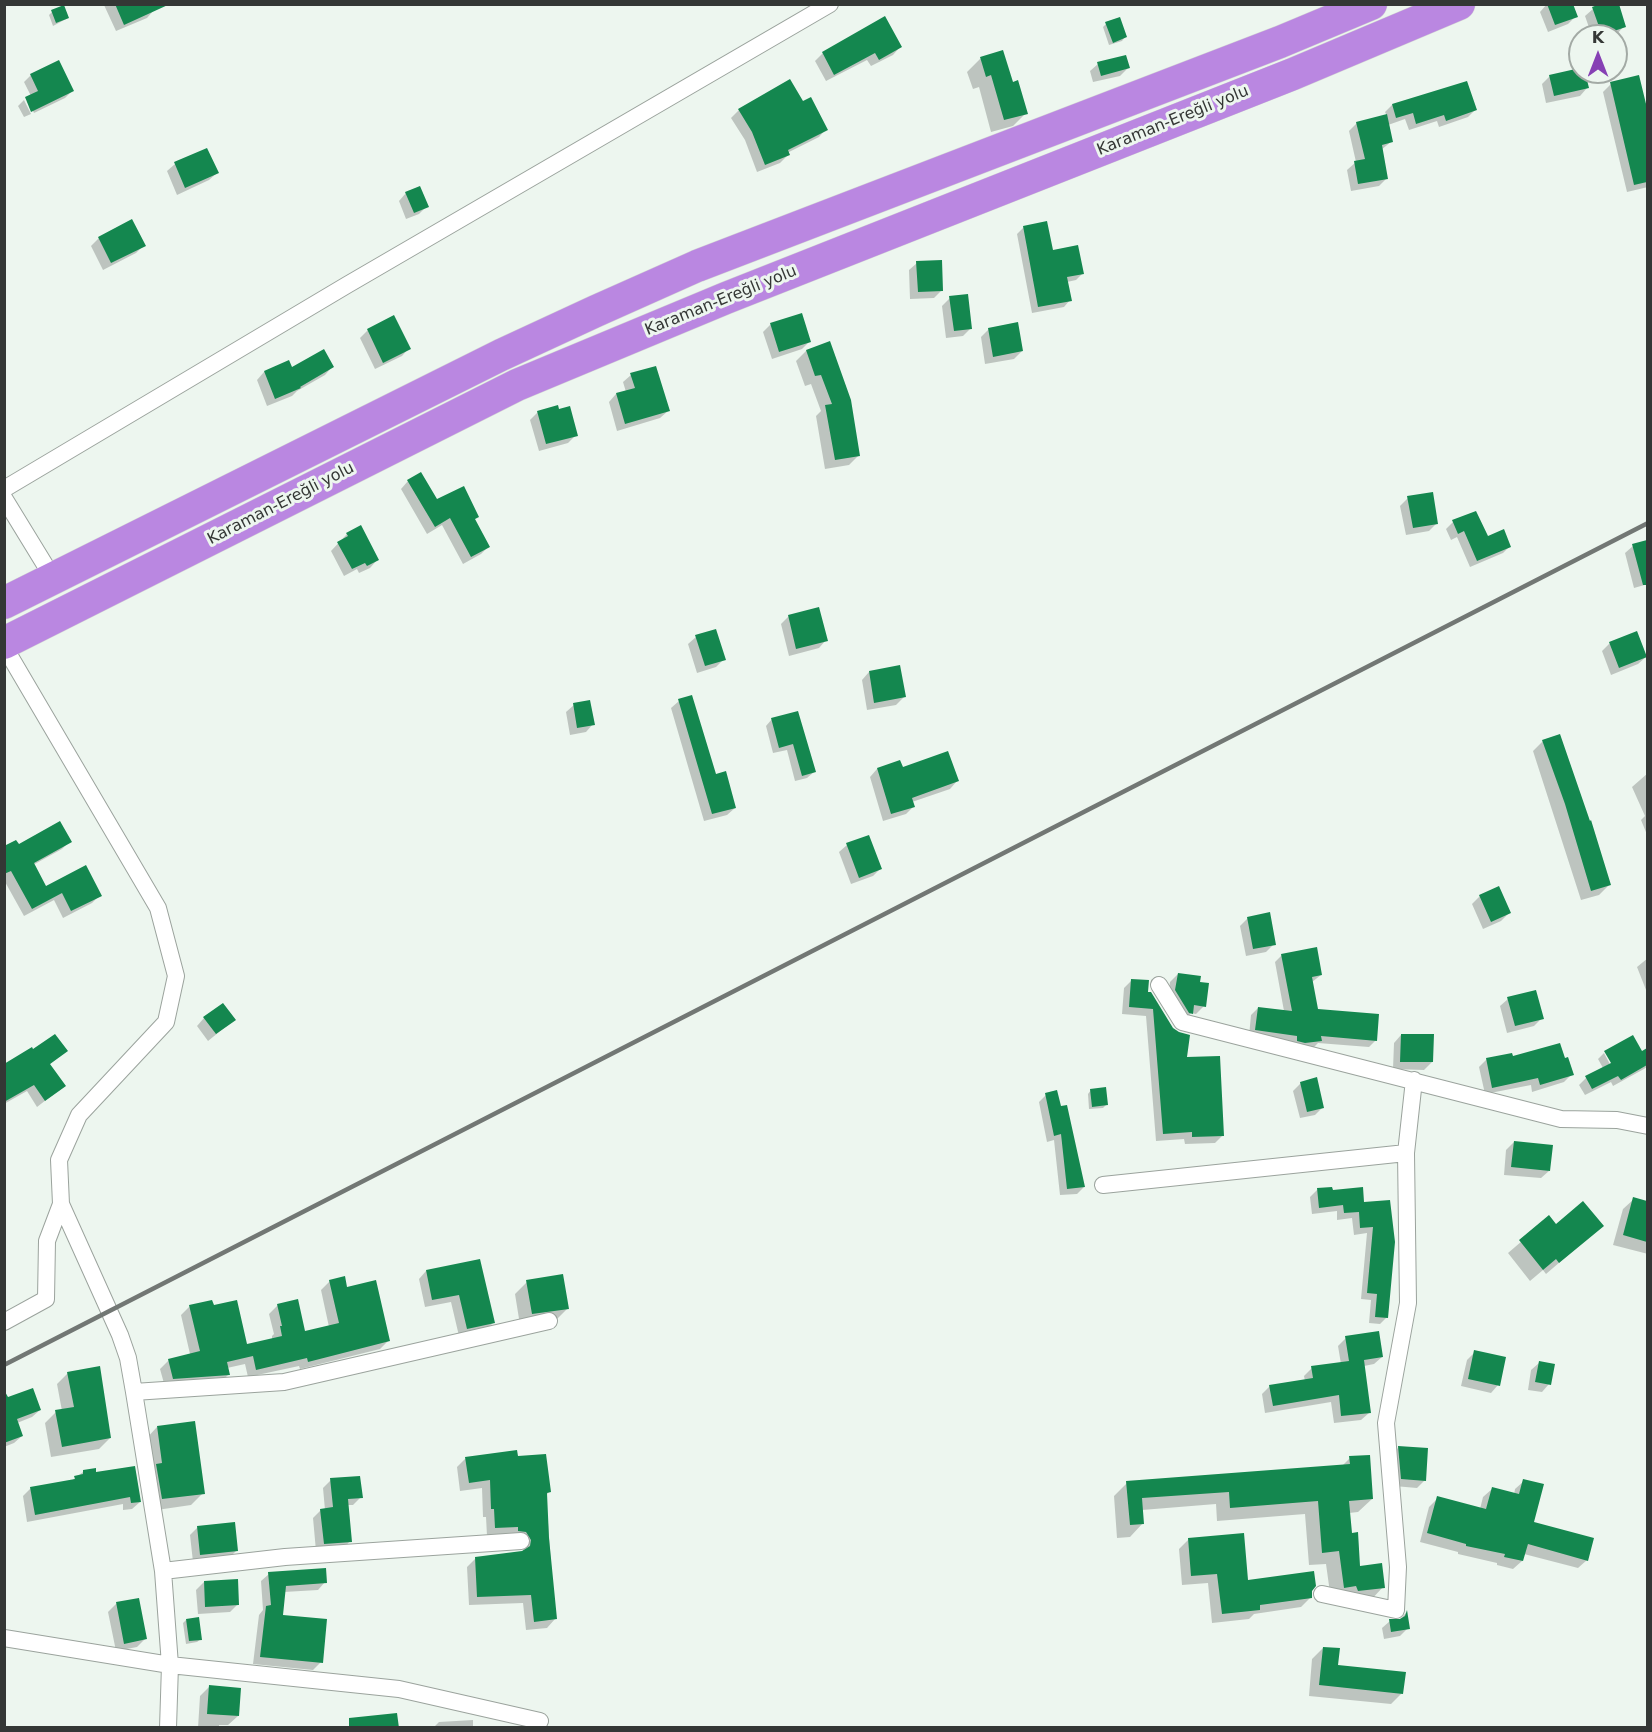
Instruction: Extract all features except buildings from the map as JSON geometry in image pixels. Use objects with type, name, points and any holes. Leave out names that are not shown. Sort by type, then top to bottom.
[{"type":"highway","name":"Karaman-Ereğli yolu","points":[[4,603],[501,355],[687,271],[1280,42],[1371,4]]},
{"type":"highway","name":"Karaman-Ereğli yolu","points":[[4,645],[518,385],[726,298],[1293,74],[1459,4]]},
{"type":"street","points":[[4,489],[347,285],[830,4]]},
{"type":"street","points":[[4,498],[53,578]]},
{"type":"street","points":[[4,645],[158,908],[176,976],[166,1022],[79,1115],[59,1160],[61,1204],[120,1335],[128,1358],[163,1570],[170,1665],[168,1728]]},
{"type":"street","points":[[1159,985],[1182,1022],[1561,1119],[1617,1120],[1647,1126]]},
{"type":"street","points":[[1322,1594],[1396,1610],[1398,1567],[1386,1423],[1408,1303],[1406,1154],[1414,1080]]},
{"type":"street","points":[[1103,1185],[1406,1154]]},
{"type":"street","points":[[4,1322],[46,1299],[47,1241],[61,1204]]},
{"type":"street","points":[[134,1392],[284,1382],[549,1321]]},
{"type":"street","points":[[163,1570],[285,1557],[521,1541]]},
{"type":"street","points":[[4,1638],[170,1665],[399,1689],[540,1721]]},
{"type":"railway","points":[[4,1365],[1648,523]]}]
